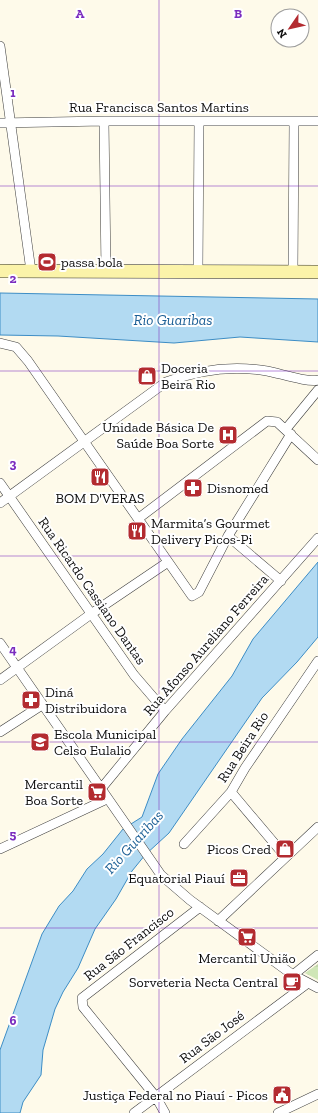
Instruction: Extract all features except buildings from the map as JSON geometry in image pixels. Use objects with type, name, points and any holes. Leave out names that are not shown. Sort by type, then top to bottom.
[{"type":"main road","points":[[0,271],[106,270],[318,272]]},
{"type":"main road","points":[[0,279],[318,280]]},
{"type":"street","points":[[0,46],[32,271]]},
{"type":"street","points":[[104,121],[106,270]]},
{"type":"street","name":"Rua Francisca Santos Martins","points":[[0,123],[104,121],[318,121]]},
{"type":"street","points":[[198,271],[200,121]]},
{"type":"street","points":[[293,272],[294,121]]},
{"type":"street","points":[[0,343],[16,347],[28,361],[86,442],[192,596],[200,592],[228,536],[288,432],[318,390]]},
{"type":"street","points":[[0,503],[86,442],[166,382],[187,374],[217,370],[265,370],[294,376],[316,383]]},
{"type":"street","points":[[139,518],[263,423],[272,420],[288,432],[318,460]]},
{"type":"street","name":"Rua Ricardo Cassiano Dantas","points":[[0,483],[143,688],[165,711]]},
{"type":"street","points":[[228,536],[281,580]]},
{"type":"street","name":"Rua Afonso Aureliano Ferreira","points":[[100,790],[165,711],[318,538]]},
{"type":"street","points":[[0,680],[91,614],[168,562]]},
{"type":"street","points":[[0,643],[100,790],[115,808],[161,875],[190,900],[293,975],[318,988]]},
{"type":"street","name":"Rua Beira Rio","points":[[184,844],[231,792],[245,768],[318,661]]},
{"type":"street","points":[[0,732],[42,705]]},
{"type":"street","points":[[231,792],[285,856]]},
{"type":"street","points":[[0,849],[108,799]]},
{"type":"street","points":[[218,921],[285,856],[318,827]]},
{"type":"street","name":"Rua São Francisco","points":[[156,1097],[83,1007],[82,998],[200,907]]},
{"type":"street","points":[[293,975],[318,955]]},
{"type":"street","name":"Rua São José","points":[[134,1113],[308,983]]},
{"type":"street","points":[[278,1113],[318,1094]]},
{"type":"street","points":[[156,1097],[165,1113]]},
{"type":"green space","points":[[318,964],[318,980],[305,973]]},
{"type":"water","name":"Rio Guaribas","points":[[0,293],[318,299],[318,342],[240,337],[174,343],[58,336],[0,335]]},
{"type":"water","name":"Rio Guaribas","points":[[318,562],[318,637],[297,662],[262,698],[169,833],[145,855],[132,871],[116,899],[95,929],[78,968],[63,992],[55,1009],[43,1050],[41,1075],[23,1102],[20,1113],[0,1113],[0,1050],[42,934],[59,906],[73,891],[87,869],[103,854],[123,829],[142,817],[158,774],[182,739],[232,676],[253,639]]},
{"type":"place","name":"passa bola","points":[[47,262]]},
{"type":"place","name":"Doceria Beira Rio","points":[[147,376]]},
{"type":"place","name":"Unidade Básica De Saúde Boa Sorte","points":[[228,435]]},
{"type":"place","name":"BOM D'VERAS","points":[[100,477]]},
{"type":"place","name":"Disnomed","points":[[193,488]]},
{"type":"place","name":"Marmita’s Gourmet Delivery Picos-Pi","points":[[137,531]]},
{"type":"place","name":"Diná Distribuidora","points":[[31,700]]},
{"type":"place","name":"Escola Municipal Celso Eulalio","points":[[40,742]]},
{"type":"place","name":"Mercantil Boa Sorte","points":[[97,792]]},
{"type":"place","name":"Picos Cred","points":[[285,849]]},
{"type":"place","name":"Equatorial Piauí","points":[[239,878]]},
{"type":"place","name":"Mercantil União","points":[[247,937]]},
{"type":"place","name":"Sorveteria Necta Central","points":[[292,982]]},
{"type":"place","name":"Justiça Federal no Piauí - Picos","points":[[282,1095]]}]
